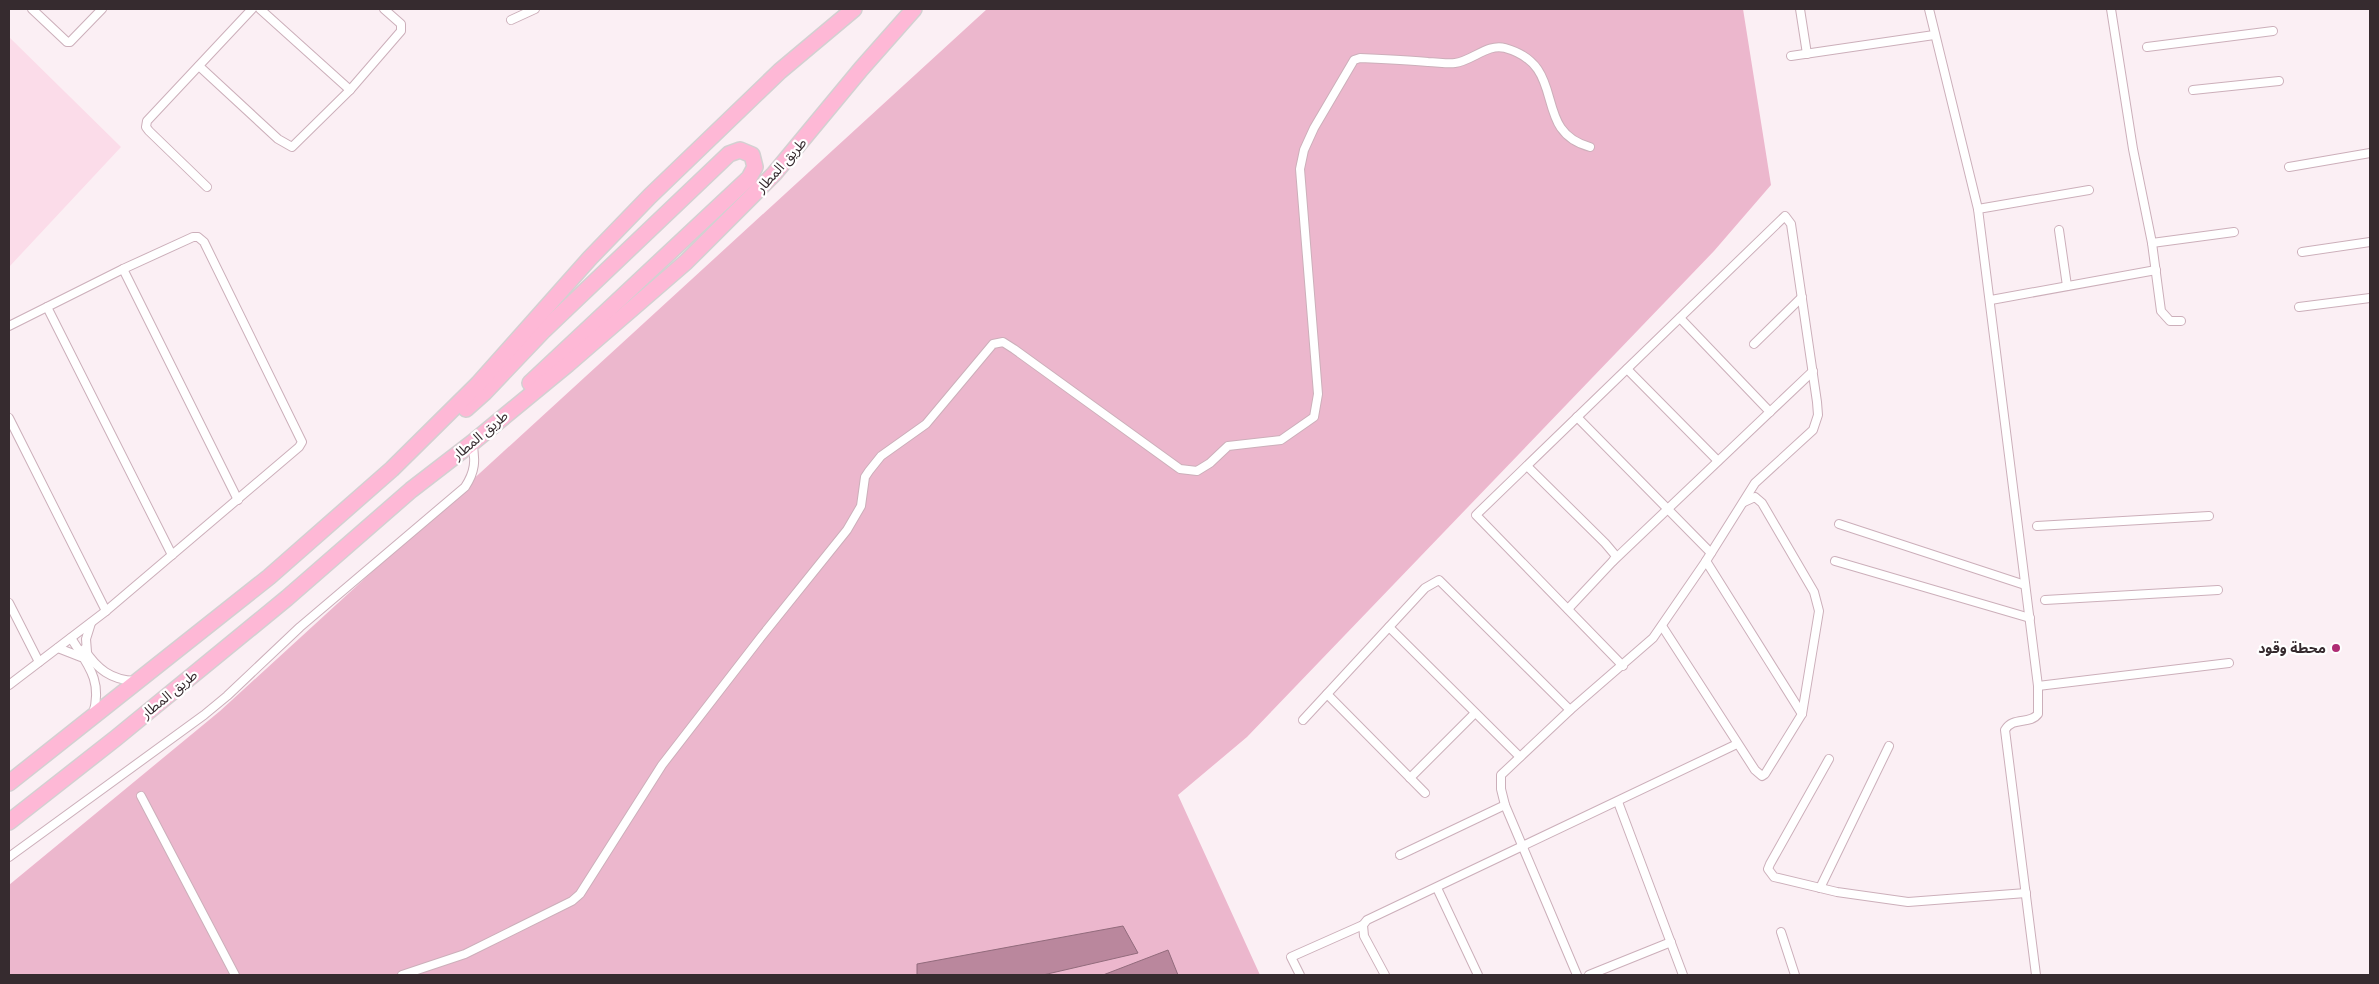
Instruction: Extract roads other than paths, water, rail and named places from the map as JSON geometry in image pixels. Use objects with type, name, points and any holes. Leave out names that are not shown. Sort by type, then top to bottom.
[{"type":"highway","points":[[9,783],[269,577],[392,469],[478,384],[590,258],[650,196],[780,71],[854,9]]},
{"type":"highway","name":"طريق المطار","points":[[9,822],[116,738],[272,610],[416,486],[472,443],[594,343],[731,219],[780,167],[861,68],[914,9]]},
{"type":"highway","points":[[358,499],[484,393],[542,332],[729,154],[740,150],[752,155],[755,167],[748,178],[545,369],[416,486]]},
{"type":"street","points":[[32,9],[67,42],[70,42],[102,9]]},
{"type":"street","points":[[207,187],[146,127],[153,114],[252,9]]},
{"type":"street","points":[[260,9],[350,90]]},
{"type":"street","points":[[199,66],[278,139],[290,147],[294,146],[350,90],[401,31],[401,24],[384,9]]},
{"type":"street","points":[[511,20],[535,9]]},
{"type":"street","points":[[1800,9],[1807,54]]},
{"type":"street","points":[[1929,9],[1978,209],[1991,300],[2038,686],[2038,714],[2032,719],[2012,722],[2005,730],[2036,975]]},
{"type":"street","points":[[2111,9],[2134,149],[2152,243],[2161,311],[2170,321],[2181,321]]},
{"type":"street","points":[[2148,47],[2273,31]]},
{"type":"street","points":[[1791,56],[1934,35]]},
{"type":"street","points":[[402,975],[465,954],[572,901],[580,894],[662,765],[761,636],[848,530],[861,506],[865,478],[869,471],[881,456],[926,424],[993,344],[1003,342],[1014,349],[1180,468],[1189,471],[1203,468],[1228,446],[1281,440],[1314,417],[1318,394],[1300,169],[1304,150],[1314,128],[1354,60],[1360,58],[1455,64],[1489,49],[1504,47],[1534,63],[1548,88],[1555,120],[1561,130],[1576,144],[1590,147]]},
{"type":"street","points":[[2193,90],[2279,81]]},
{"type":"street","points":[[2290,167],[2370,153]]},
{"type":"street","points":[[1978,209],[2089,190]]},
{"type":"street","points":[[1577,975],[1505,805],[1500,775],[1570,710],[1623,666],[1653,638],[1763,473],[1813,430],[1818,415],[1813,372],[1791,224],[1785,216],[1476,515],[1623,666]]},
{"type":"street","points":[[2059,230],[2067,286]]},
{"type":"street","points":[[2152,243],[2234,232]]},
{"type":"street","points":[[9,326],[123,269],[193,237],[201,238],[302,438],[301,445],[238,500],[106,611],[9,686]]},
{"type":"street","points":[[2302,252],[2370,242]]},
{"type":"street","points":[[123,269],[238,500]]},
{"type":"street","points":[[1991,300],[2156,270]]},
{"type":"street","points":[[1754,344],[1802,297]]},
{"type":"street","points":[[2299,307],[2370,298]]},
{"type":"street","points":[[47,307],[172,555]]},
{"type":"street","points":[[1680,318],[1770,412]]},
{"type":"street","points":[[1627,369],[1718,461]]},
{"type":"street","points":[[1568,609],[1613,561],[1813,372]]},
{"type":"street","points":[[1577,417],[1711,553]]},
{"type":"street","points":[[9,418],[106,611]]},
{"type":"street","points":[[9,857],[211,709],[300,627],[465,486],[474,468],[476,458],[472,443]]},
{"type":"street","points":[[1527,466],[1614,552],[1616,556],[1613,561]]},
{"type":"street","points":[[1662,626],[1755,770],[1762,776],[1802,714],[1818,622],[1818,603],[1762,503],[1755,497],[1743,502]]},
{"type":"street","points":[[2037,526],[2209,516]]},
{"type":"street","points":[[1839,524],[2026,585]]},
{"type":"street","points":[[1706,560],[1802,714]]},
{"type":"street","points":[[1835,561],[2030,618]]},
{"type":"street","points":[[1302,720],[1426,588],[1439,580],[1570,710]]},
{"type":"street","points":[[2045,600],[2218,590]]},
{"type":"street","points":[[9,603],[39,662]]},
{"type":"street","points":[[85,656],[86,638],[90,623]]},
{"type":"street","points":[[1389,627],[1520,757]]},
{"type":"street","points":[[72,637],[85,656],[96,682],[96,700],[92,717]]},
{"type":"street","points":[[58,648],[85,656],[107,674],[137,682]]},
{"type":"street","points":[[2038,686],[2229,664]]},
{"type":"street","points":[[1327,694],[1425,794]]},
{"type":"street","points":[[1410,778],[1475,713]]},
{"type":"street","points":[[1300,975],[1291,957],[1363,925],[1375,915],[1437,888],[1738,744]]},
{"type":"street","points":[[1820,888],[1889,746]]},
{"type":"street","points":[[1829,759],[1768,869],[1774,877],[1820,888],[1908,902],[2026,893]]},
{"type":"street","points":[[141,796],[235,975]]},
{"type":"street","points":[[1618,802],[1683,975]]},
{"type":"street","points":[[1400,855],[1505,805]]},
{"type":"street","points":[[1437,888],[1478,975]]},
{"type":"street","points":[[1363,925],[1364,936],[1385,975]]},
{"type":"street","points":[[1781,932],[1795,975]]},
{"type":"street","points":[[1589,975],[1671,942]]},
{"type":"place","name":"محطة وقود","points":[[2336,648]]}]
